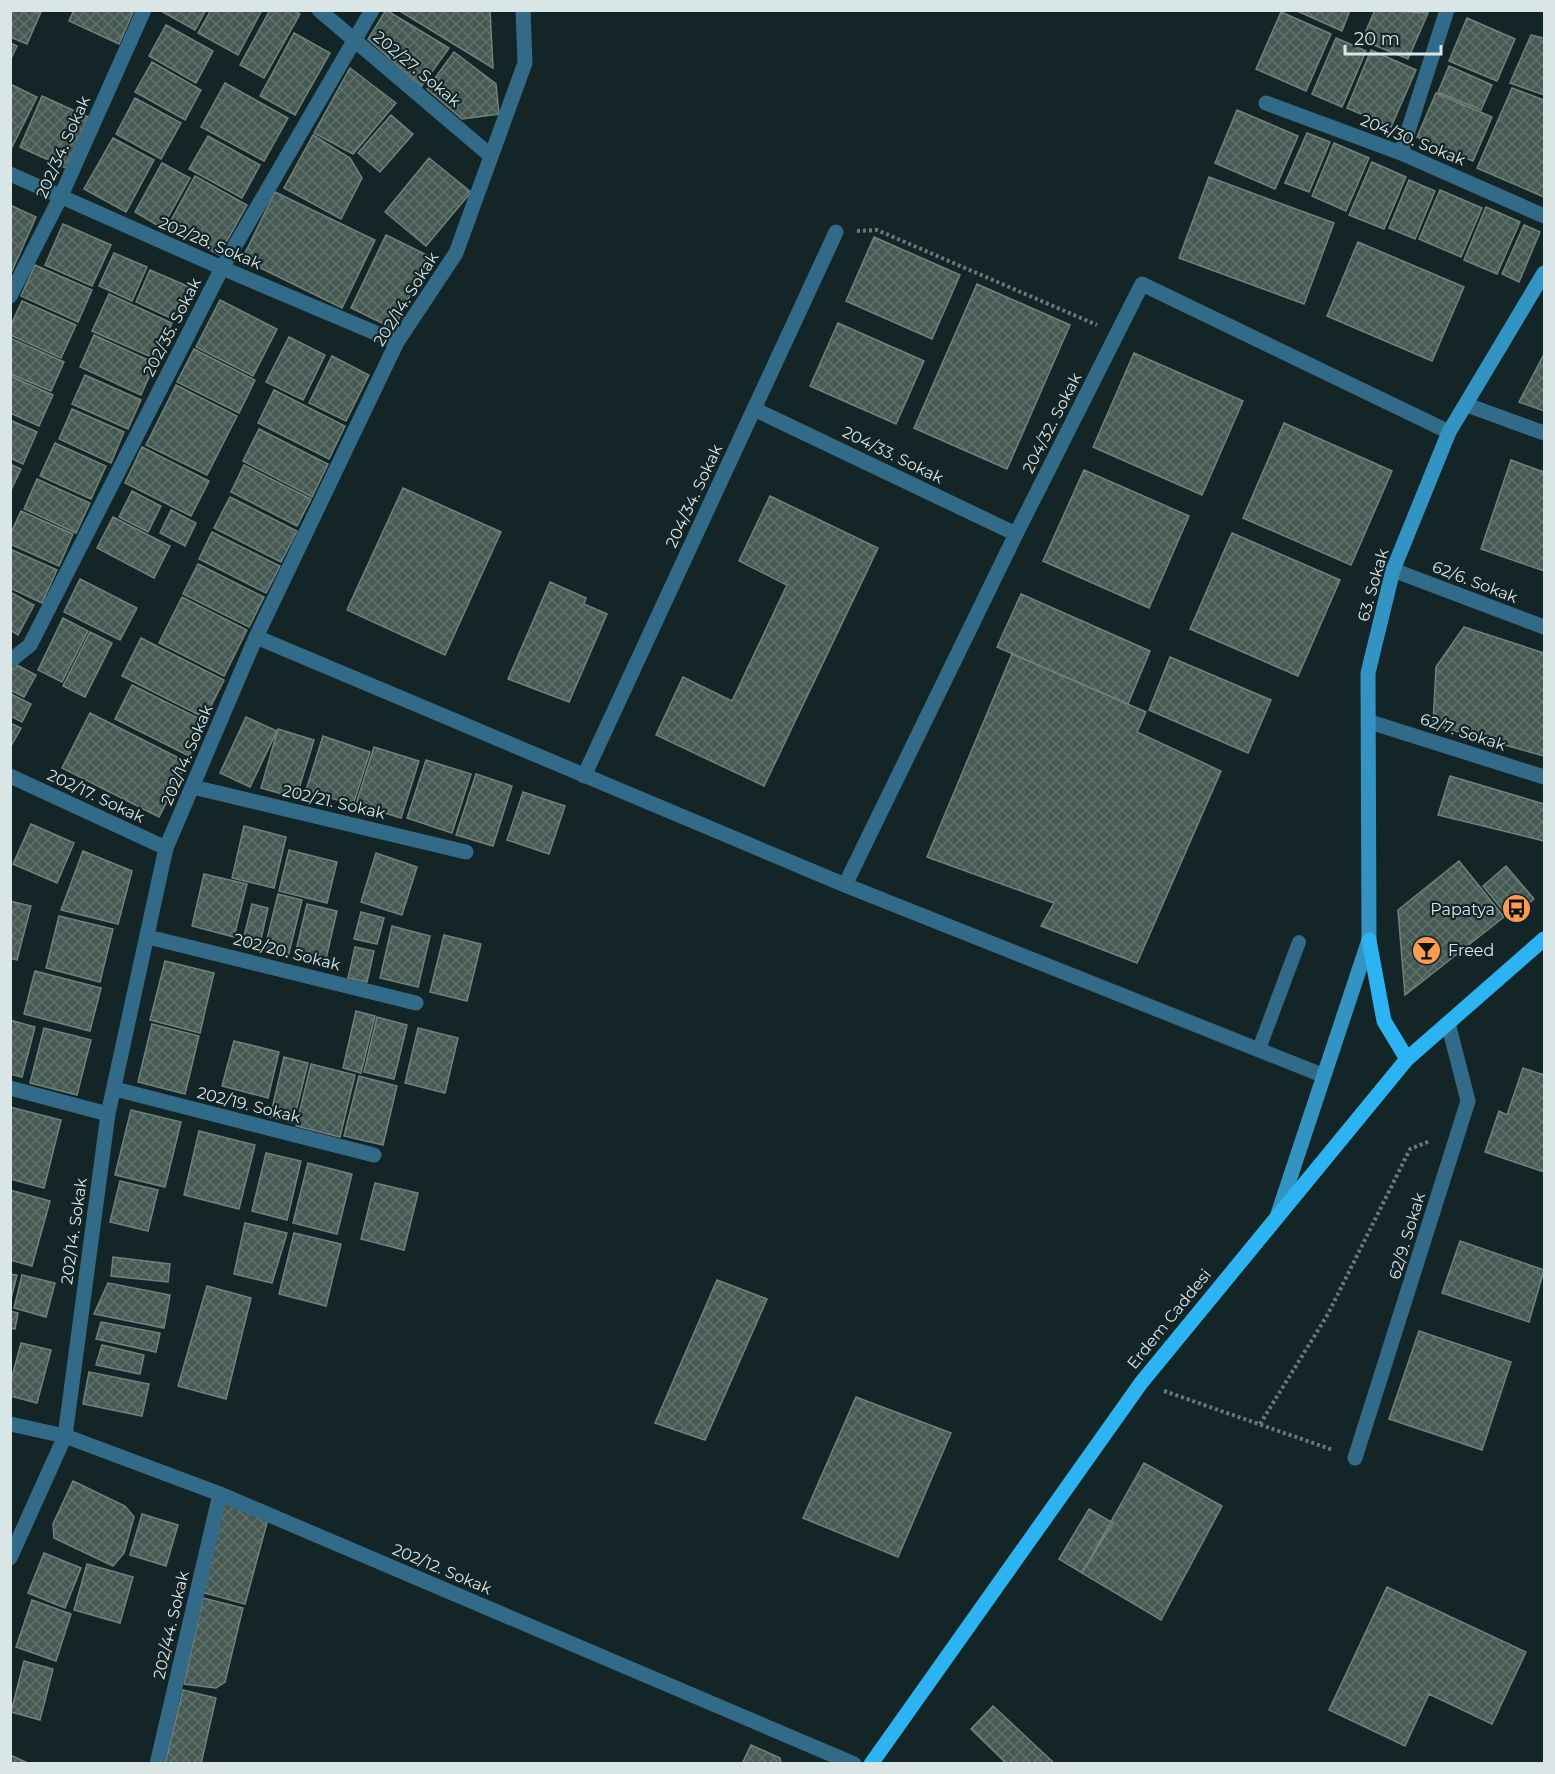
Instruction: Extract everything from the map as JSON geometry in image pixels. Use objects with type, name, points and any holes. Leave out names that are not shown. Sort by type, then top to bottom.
[{"type":"main road","name":"63. Sokak","points":[[1277,1217],[1322,1075],[1369,940],[1370,722],[1368,673],[1393,570],[1449,432],[1545,273]]},
{"type":"main road","name":"Erdem Caddesi","points":[[871,1764],[1141,1383],[1407,1059],[1545,939]]},
{"type":"main road","points":[[1369,940],[1384,1022],[1407,1059]]},
{"type":"street","name":"202/34. Sokak","points":[[10,296],[60,198],[144,10]]},
{"type":"street","name":"202/27. Sokak","points":[[319,10],[491,156]]},
{"type":"street","name":"202/35. Sokak","points":[[10,661],[30,645],[222,268],[372,10]]},
{"type":"street","name":"202/14. Sokak","points":[[10,1558],[65,1436],[108,1114],[166,848],[256,637],[397,342],[456,253],[525,63],[523,10]]},
{"type":"street","points":[[1401,153],[1447,10]]},
{"type":"street","name":"204/30. Sokak","points":[[1266,103],[1401,153],[1545,216]]},
{"type":"street","name":"202/28. Sokak","points":[[10,174],[60,198],[397,342]]},
{"type":"street","name":"204/34. Sokak","points":[[584,776],[836,232]]},
{"type":"street","name":"204/32. Sokak","points":[[845,885],[1016,534],[1142,284],[1449,432]]},
{"type":"street","points":[[1467,405],[1545,433]]},
{"type":"street","name":"204/33. Sokak","points":[[754,409],[1016,534]]},
{"type":"street","name":"62/6. Sokak","points":[[1393,570],[1545,627]]},
{"type":"street","points":[[256,637],[845,885],[1322,1075]]},
{"type":"street","name":"62/7. Sokak","points":[[1370,722],[1545,777]]},
{"type":"street","name":"202/17. Sokak","points":[[10,776],[166,848]]},
{"type":"street","name":"202/21. Sokak","points":[[193,787],[466,852]]},
{"type":"street","name":"202/20. Sokak","points":[[148,937],[416,1003]]},
{"type":"street","name":"62/9. Sokak","points":[[1355,1458],[1468,1101],[1448,1023]]},
{"type":"street","points":[[10,1088],[108,1114]]},
{"type":"street","name":"202/19. Sokak","points":[[115,1089],[374,1155]]},
{"type":"street","name":"202/12. Sokak","points":[[10,1424],[65,1436],[220,1494],[854,1764]]},
{"type":"street","name":"202/44. Sokak","points":[[157,1764],[220,1494]]},
{"type":"lane","points":[[1259,1049],[1299,942]]},
{"type":"path","points":[[836,232],[877,230],[1117,334]]},
{"type":"path","points":[[1260,1424],[1328,1314],[1410,1149],[1458,1130]]},
{"type":"path","points":[[1141,1383],[1355,1458]]},
{"type":"building","points":[[10,10],[41,12],[27,44],[10,37]]},
{"type":"building","points":[[74,10],[134,10],[119,44],[69,21]]},
{"type":"building","points":[[159,10],[206,10],[195,30]]},
{"type":"building","points":[[211,10],[262,10],[238,55],[198,33]]},
{"type":"building","points":[[270,10],[293,10],[300,14],[264,78],[240,65]]},
{"type":"building","points":[[386,10],[449,48],[421,87],[368,39]]},
{"type":"building","points":[[398,10],[490,10],[493,68]]},
{"type":"building","points":[[1295,10],[1350,10],[1342,31]]},
{"type":"building","points":[[1375,10],[1428,13],[1408,59],[1362,40]]},
{"type":"building","points":[[1281,12],[1331,34],[1306,91],[1256,69]]},
{"type":"building","points":[[1467,18],[1515,39],[1497,81],[1449,61]]},
{"type":"building","points":[[166,25],[213,51],[196,83],[149,56]]},
{"type":"building","points":[[294,33],[330,53],[295,115],[260,96]]},
{"type":"building","points":[[1531,35],[1544,38],[1544,95],[1510,83]]},
{"type":"building","points":[[1336,38],[1366,51],[1342,107],[1312,94]]},
{"type":"building","points":[[10,43],[17,46],[10,61]]},
{"type":"building","points":[[1371,50],[1416,70],[1391,127],[1347,108]]},
{"type":"building","points":[[454,52],[496,84],[499,114],[462,119],[427,89]]},
{"type":"building","points":[[152,62],[201,90],[185,120],[135,92]]},
{"type":"building","points":[[1449,66],[1492,85],[1481,110],[1438,92]]},
{"type":"building","points":[[350,68],[396,103],[353,154],[314,133]]},
{"type":"building","points":[[225,83],[288,118],[264,161],[201,127]]},
{"type":"building","points":[[10,84],[37,97],[11,149],[10,149]]},
{"type":"building","points":[[1512,88],[1544,100],[1544,197],[1477,168]]},
{"type":"building","points":[[1436,93],[1492,117],[1473,161],[1417,137]]},
{"type":"building","points":[[42,96],[88,117],[66,168],[20,147]]},
{"type":"building","points":[[135,98],[181,123],[161,159],[116,134]]},
{"type":"building","points":[[1237,110],[1298,136],[1275,189],[1215,163]]},
{"type":"building","points":[[391,115],[413,134],[380,172],[358,153]]},
{"type":"building","points":[[1307,133],[1330,142],[1309,192],[1285,183]]},
{"type":"building","points":[[313,135],[350,158],[362,178],[341,219],[284,188]]},
{"type":"building","points":[[208,136],[260,165],[242,198],[189,169]]},
{"type":"building","points":[[113,138],[154,160],[126,212],[84,189]]},
{"type":"building","points":[[1334,143],[1369,158],[1346,211],[1312,196]]},
{"type":"building","points":[[429,158],[471,192],[426,246],[385,212]]},
{"type":"building","points":[[1372,162],[1406,177],[1384,229],[1349,215]]},
{"type":"building","points":[[162,163],[190,178],[162,228],[135,212]]},
{"type":"building","points":[[195,176],[247,205],[219,255],[168,226]]},
{"type":"building","points":[[1209,177],[1334,223],[1304,304],[1179,258]]},
{"type":"building","points":[[1409,180],[1435,191],[1415,239],[1389,228]]},
{"type":"building","points":[[1440,190],[1482,208],[1461,257],[1419,239]]},
{"type":"building","points":[[275,192],[375,240],[342,308],[242,259]]},
{"type":"building","points":[[10,205],[36,217],[12,271],[10,270]]},
{"type":"building","points":[[1486,207],[1520,222],[1497,274],[1464,260]]},
{"type":"building","points":[[63,224],[111,245],[92,286],[45,265]]},
{"type":"building","points":[[1524,225],[1540,232],[1519,282],[1502,274]]},
{"type":"building","points":[[386,235],[429,256],[394,329],[351,308]]},
{"type":"building","points":[[874,237],[960,275],[932,339],[846,301]]},
{"type":"building","points":[[1358,242],[1464,287],[1432,361],[1327,316]]},
{"type":"building","points":[[114,253],[147,267],[132,301],[99,286]]},
{"type":"building","points":[[35,265],[92,290],[78,322],[21,296]]},
{"type":"building","points":[[150,270],[194,289],[179,322],[136,302]]},
{"type":"building","points":[[977,284],[1070,325],[1007,469],[914,428]]},
{"type":"building","points":[[109,294],[172,323],[156,359],[92,331]]},
{"type":"building","points":[[220,300],[277,329],[253,376],[196,347]]},
{"type":"building","points":[[22,301],[76,325],[61,358],[10,335],[10,327]]},
{"type":"building","points":[[838,323],[924,361],[896,424],[810,386]]},
{"type":"building","points":[[94,335],[155,363],[141,395],[80,367]]},
{"type":"building","points":[[289,337],[325,355],[303,400],[266,382]]},
{"type":"building","points":[[10,338],[64,362],[51,391],[10,374]]},
{"type":"building","points":[[194,349],[255,380],[239,413],[177,382]]},
{"type":"building","points":[[1134,353],[1243,401],[1202,495],[1093,447]]},
{"type":"building","points":[[1544,354],[1544,411],[1519,402]]},
{"type":"building","points":[[332,356],[369,375],[346,421],[309,403]]},
{"type":"building","points":[[85,375],[141,400],[128,429],[72,404]]},
{"type":"building","points":[[10,376],[53,395],[39,426],[10,413]]},
{"type":"building","points":[[176,385],[237,416],[207,475],[146,445]]},
{"type":"building","points":[[274,390],[345,426],[329,459],[258,423]]},
{"type":"building","points":[[72,409],[124,432],[111,463],[59,439]]},
{"type":"building","points":[[10,420],[37,432],[23,464],[10,458]]},
{"type":"building","points":[[1284,423],[1392,471],[1351,565],[1243,518]]},
{"type":"building","points":[[259,429],[328,464],[312,497],[243,461]]},
{"type":"building","points":[[55,443],[106,466],[91,499],[40,476]]},
{"type":"building","points":[[142,447],[209,481],[191,516],[125,483]]},
{"type":"building","points":[[1511,460],[1544,472],[1544,571],[1481,549]]},
{"type":"building","points":[[10,464],[21,469],[10,492]]},
{"type":"building","points":[[244,465],[311,499],[297,526],[231,492]]},
{"type":"building","points":[[1084,470],[1189,516],[1149,608],[1043,561]]},
{"type":"building","points":[[37,479],[90,503],[76,533],[24,509]]},
{"type":"building","points":[[403,488],[501,532],[445,655],[347,610]]},
{"type":"building","points":[[132,491],[161,506],[148,532],[119,517]]},
{"type":"building","points":[[770,496],[878,548],[764,786],[656,735],[683,677],[732,701],[787,585],[739,561]]},
{"type":"building","points":[[230,497],[297,531],[281,562],[214,528]]},
{"type":"building","points":[[171,510],[196,523],[185,546],[160,533]]},
{"type":"building","points":[[21,511],[73,534],[59,566],[10,544],[10,535]]},
{"type":"building","points":[[113,517],[170,546],[154,578],[97,548]]},
{"type":"building","points":[[212,532],[280,566],[266,593],[199,559]]},
{"type":"building","points":[[1232,533],[1340,580],[1298,676],[1190,629]]},
{"type":"building","points":[[10,549],[57,570],[42,603],[10,588]]},
{"type":"building","points":[[198,564],[264,597],[249,627],[183,594]]},
{"type":"building","points":[[80,579],[137,608],[120,640],[64,612]]},
{"type":"building","points":[[550,582],[586,598],[584,604],[607,614],[569,702],[508,679]]},
{"type":"building","points":[[10,592],[34,605],[18,635],[10,630]]},
{"type":"building","points":[[1021,594],[1150,651],[1128,704],[997,647]]},
{"type":"building","points":[[182,597],[247,630],[224,676],[159,643]]},
{"type":"building","points":[[63,618],[88,631],[62,682],[38,670]]},
{"type":"building","points":[[1464,627],[1544,653],[1544,756],[1433,725],[1436,667]]},
{"type":"building","points":[[90,632],[112,643],[85,697],[63,686]]},
{"type":"building","points":[[141,638],[224,680],[205,718],[122,676]]},
{"type":"building","points":[[1012,654],[1146,712],[1137,732],[1221,771],[1137,963],[1041,926],[1054,903],[927,857]]},
{"type":"building","points":[[1170,657],[1271,700],[1248,753],[1149,710]]},
{"type":"building","points":[[15,664],[36,675],[24,697],[10,690],[10,673]]},
{"type":"building","points":[[132,685],[206,722],[189,756],[115,719]]},
{"type":"building","points":[[11,694],[31,704],[22,722],[10,716]]},
{"type":"building","points":[[90,713],[187,762],[159,817],[62,768]]},
{"type":"building","points":[[246,717],[277,731],[250,787],[220,773]]},
{"type":"building","points":[[10,723],[21,728],[10,748]]},
{"type":"building","points":[[278,729],[314,740],[296,798],[261,788]]},
{"type":"building","points":[[323,736],[370,752],[353,805],[306,790]]},
{"type":"building","points":[[374,747],[419,761],[401,818],[356,804]]},
{"type":"building","points":[[426,760],[471,774],[452,833],[407,818]]},
{"type":"building","points":[[476,774],[512,786],[493,846],[456,835]]},
{"type":"building","points":[[1450,776],[1544,804],[1544,841],[1438,815]]},
{"type":"building","points":[[523,792],[565,806],[549,854],[507,840]]},
{"type":"building","points":[[31,824],[74,843],[57,883],[13,864]]},
{"type":"building","points":[[244,826],[286,837],[274,888],[232,878]]},
{"type":"building","points":[[289,850],[337,862],[327,903],[279,891]]},
{"type":"building","points":[[83,851],[132,871],[118,924],[61,910]]},
{"type":"building","points":[[376,853],[417,867],[402,915],[361,902]]},
{"type":"building","points":[[1459,861],[1504,917],[1405,995],[1398,910]]},
{"type":"building","points":[[1506,866],[1534,899],[1510,919],[1483,886]]},
{"type":"building","points":[[204,874],[247,884],[234,937],[192,926]]},
{"type":"building","points":[[278,894],[302,900],[288,957],[264,951]]},
{"type":"building","points":[[10,901],[31,906],[17,960],[10,958]]},
{"type":"building","points":[[252,904],[268,908],[259,948],[242,944]]},
{"type":"building","points":[[307,904],[337,911],[325,963],[295,955]]},
{"type":"building","points":[[361,912],[384,918],[377,944],[354,939]]},
{"type":"building","points":[[59,916],[113,929],[100,982],[46,968]]},
{"type":"building","points":[[392,926],[430,936],[418,987],[380,978]]},
{"type":"building","points":[[444,935],[481,944],[467,1001],[430,992]]},
{"type":"building","points":[[355,947],[374,951],[367,982],[348,978]]},
{"type":"building","points":[[165,961],[214,973],[200,1033],[150,1020]]},
{"type":"building","points":[[35,971],[101,988],[90,1031],[24,1014]]},
{"type":"building","points":[[356,1011],[375,1016],[361,1073],[343,1068]]},
{"type":"building","points":[[377,1017],[407,1025],[394,1079],[364,1072]]},
{"type":"building","points":[[10,1020],[35,1027],[22,1077],[10,1074]]},
{"type":"building","points":[[152,1024],[199,1036],[185,1094],[138,1082]]},
{"type":"building","points":[[44,1028],[91,1040],[77,1095],[30,1083]]},
{"type":"building","points":[[418,1028],[458,1038],[445,1093],[405,1083]]},
{"type":"building","points":[[234,1041],[279,1052],[268,1098],[222,1086]]},
{"type":"building","points":[[284,1057],[308,1063],[293,1123],[270,1117]]},
{"type":"building","points":[[311,1064],[355,1075],[340,1137],[296,1126]]},
{"type":"building","points":[[1523,1068],[1544,1075],[1544,1172],[1485,1152],[1499,1111],[1507,1115]]},
{"type":"building","points":[[359,1076],[397,1086],[383,1145],[344,1136]]},
{"type":"building","points":[[10,1107],[61,1120],[44,1188],[10,1179]]},
{"type":"building","points":[[131,1110],[181,1122],[165,1187],[115,1175]]},
{"type":"building","points":[[199,1131],[255,1145],[239,1209],[184,1195]]},
{"type":"building","points":[[266,1153],[301,1161],[287,1220],[252,1211]]},
{"type":"building","points":[[308,1163],[352,1174],[337,1234],[293,1223]]},
{"type":"building","points":[[120,1181],[158,1190],[148,1231],[110,1222]]},
{"type":"building","points":[[375,1183],[418,1193],[404,1250],[361,1239]]},
{"type":"building","points":[[10,1190],[50,1201],[32,1266],[10,1260]]},
{"type":"building","points":[[245,1223],[287,1233],[272,1283],[234,1274]]},
{"type":"building","points":[[294,1233],[341,1244],[326,1306],[279,1294]]},
{"type":"building","points":[[1460,1241],[1544,1270],[1529,1322],[1442,1293]]},
{"type":"building","points":[[113,1257],[170,1264],[168,1282],[111,1276]]},
{"type":"building","points":[[10,1274],[17,1275],[10,1303]]},
{"type":"building","points":[[22,1275],[55,1283],[46,1317],[14,1308]]},
{"type":"building","points":[[717,1280],[767,1299],[705,1440],[655,1423]]},
{"type":"building","points":[[108,1283],[170,1295],[164,1328],[94,1314]]},
{"type":"building","points":[[207,1286],[251,1298],[226,1399],[178,1386]]},
{"type":"building","points":[[10,1311],[18,1313],[15,1329],[10,1328]]},
{"type":"building","points":[[101,1322],[160,1333],[156,1352],[96,1339]]},
{"type":"building","points":[[1419,1331],[1511,1362],[1482,1450],[1389,1419]]},
{"type":"building","points":[[21,1343],[51,1350],[37,1403],[10,1396],[10,1384]]},
{"type":"building","points":[[102,1345],[144,1355],[140,1374],[96,1365]]},
{"type":"building","points":[[89,1372],[149,1384],[142,1416],[83,1404]]},
{"type":"building","points":[[856,1397],[951,1433],[898,1557],[803,1518]]},
{"type":"building","points":[[1144,1463],[1222,1506],[1161,1620],[1082,1573]]},
{"type":"building","points":[[73,1481],[125,1506],[134,1517],[124,1553],[113,1566],[54,1538],[53,1524]]},
{"type":"building","points":[[223,1499],[268,1519],[245,1604],[201,1592]]},
{"type":"building","points":[[1089,1509],[1113,1523],[1082,1573],[1059,1559]]},
{"type":"building","points":[[142,1514],[178,1525],[166,1566],[130,1555]]},
{"type":"building","points":[[44,1553],[81,1568],[65,1608],[28,1593]]},
{"type":"building","points":[[87,1564],[133,1577],[120,1623],[74,1610]]},
{"type":"building","points":[[1387,1587],[1526,1652],[1492,1724],[1429,1694],[1405,1746],[1329,1710]]},
{"type":"building","points":[[203,1598],[243,1608],[225,1682],[216,1688],[184,1684]]},
{"type":"building","points":[[32,1600],[71,1614],[56,1661],[16,1647]]},
{"type":"building","points":[[24,1661],[53,1669],[40,1720],[11,1712]]},
{"type":"building","points":[[183,1690],[216,1698],[201,1764],[165,1764]]},
{"type":"building","points":[[993,1706],[1055,1764],[1007,1764],[971,1729]]},
{"type":"building","points":[[751,1745],[780,1758],[781,1764],[742,1764]]},
{"type":"building","points":[[10,1755],[30,1764],[10,1764]]},
{"type":"place","name":"Papatya","points":[[1516,909]]},
{"type":"place","name":"Freed","points":[[1427,950]]}]
